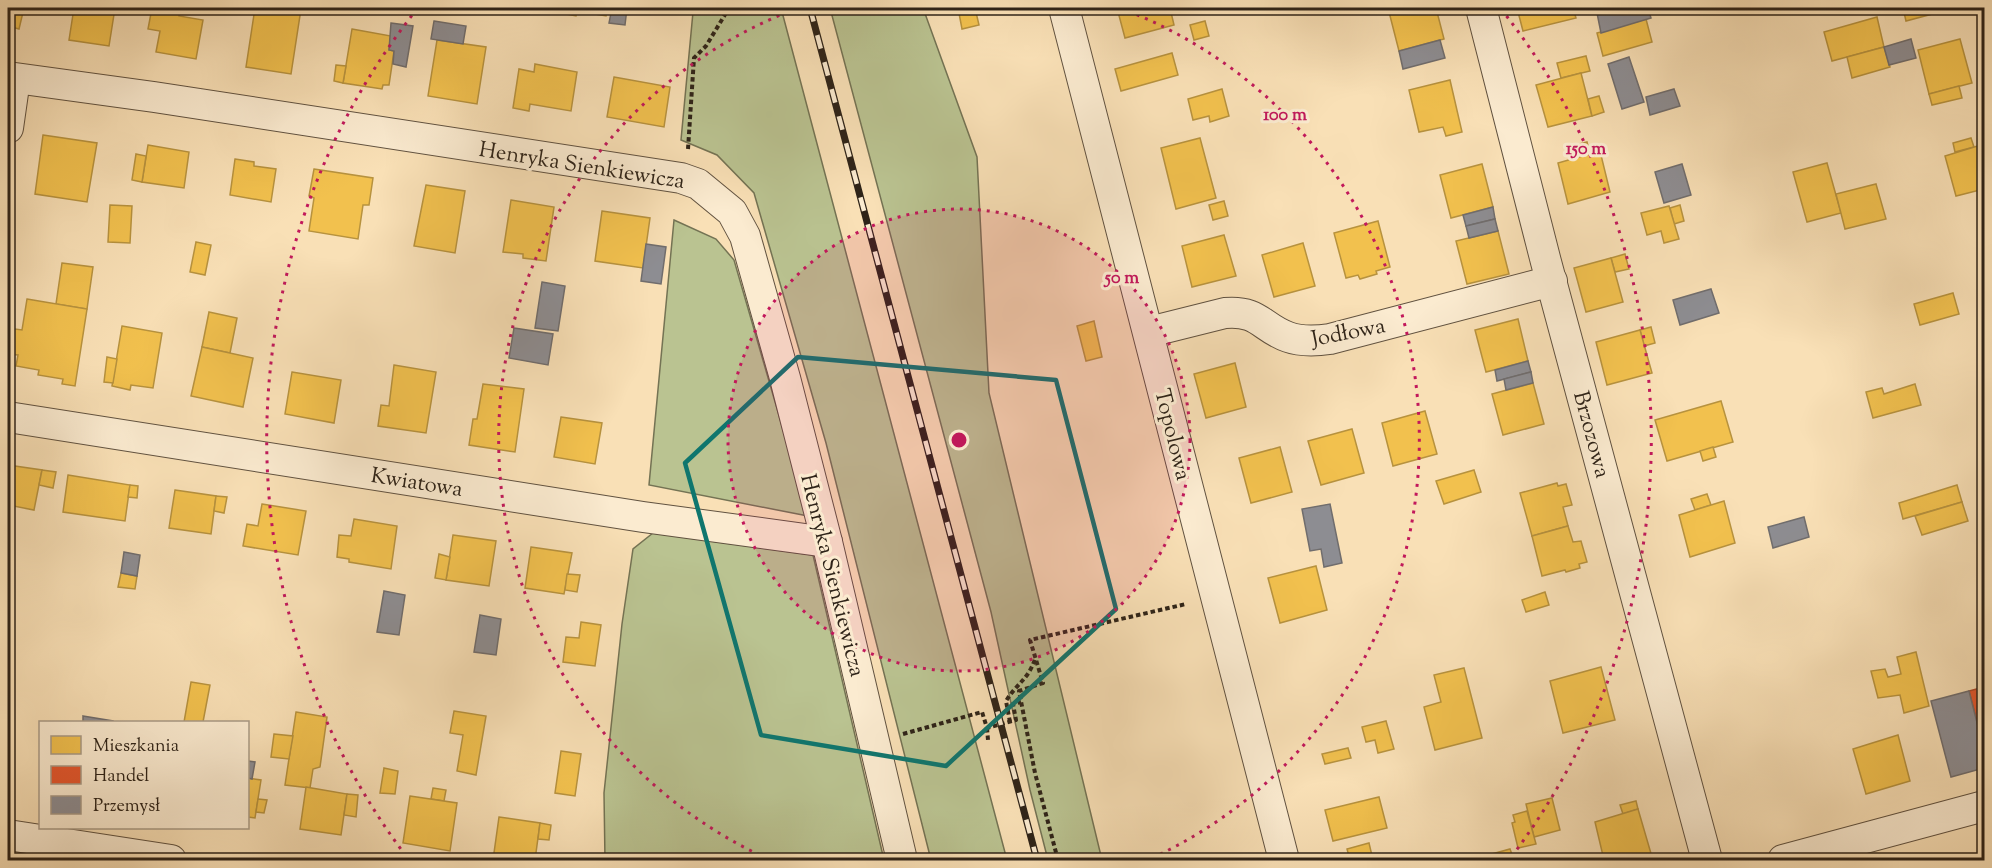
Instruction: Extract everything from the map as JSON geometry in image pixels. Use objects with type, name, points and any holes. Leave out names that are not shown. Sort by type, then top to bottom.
[{"type":"street","name":"Topolowa","points":[[1064,8],[1284,861]]},
{"type":"street","name":"Brzozowa","points":[[1481,8],[1707,861]]},
{"type":"street","name":"Henryka Sienkiewicza","points":[[11,78],[154,96],[689,180],[713,195],[732,212],[745,236],[785,378],[827,542],[902,861]]},
{"type":"street","points":[[8,128],[11,78]]},
{"type":"street","name":"Jodłowa","points":[[1149,332],[1225,313],[1238,312],[1250,315],[1288,337],[1323,340],[1552,281]]},
{"type":"street","name":"Kwiatowa","points":[[8,417],[642,517],[827,542]]},
{"type":"street","points":[[1783,861],[1984,806]]},
{"type":"street","points":[[8,835],[171,861]]},
{"type":"path","points":[[689,180],[688,148],[694,58],[706,46],[729,8]]},
{"type":"path","points":[[1058,861],[1035,773],[1019,691],[1042,683],[1030,640],[1215,597]]},
{"type":"path","points":[[1010,722],[1006,701],[1014,688],[1031,673],[1035,658]]},
{"type":"path","points":[[987,728],[1016,720],[1013,704],[1022,702]]},
{"type":"path","points":[[874,741],[982,712],[988,740]]},
{"type":"highlighted area","points":[[798,357],[1056,380],[1116,609],[946,766],[761,735],[685,463]]},
{"type":"green space","points":[[670,8],[781,8],[1007,860],[931,860],[826,443],[754,193],[717,155],[681,140],[693,12]]},
{"type":"green space","points":[[830,8],[923,8],[977,157],[989,393],[1102,860],[1048,860],[1030,790],[991,612]]},
{"type":"green space","points":[[674,220],[716,239],[734,260],[808,516],[649,485]]},
{"type":"green space","points":[[653,533],[813,555],[884,860],[605,860],[604,793],[622,624],[633,549]]},
{"type":"building: Mieszkania","points":[[8,8],[24,8],[19,29],[8,26]]},
{"type":"building: Mieszkania","points":[[74,8],[115,8],[109,46],[69,40]]},
{"type":"building: Mieszkania","points":[[152,8],[180,8],[179,16],[203,20],[196,59],[156,52],[160,31],[148,29]]},
{"type":"building: Mieszkania","points":[[255,8],[301,9],[291,74],[246,67]]},
{"type":"building: Mieszkania","points":[[560,8],[607,8],[606,16],[577,11],[576,16],[560,13]]},
{"type":"building: Mieszkania","points":[[958,8],[975,8],[979,25],[962,29]]},
{"type":"building: Mieszkania","points":[[1117,8],[1170,8],[1174,25],[1125,38]]},
{"type":"building: Mieszkania","points":[[1388,8],[1436,8],[1444,39],[1399,51]]},
{"type":"building: Mieszkania","points":[[1517,8],[1573,8],[1576,18],[1523,31]]},
{"type":"building: Mieszkania","points":[[1903,8],[1950,8],[1951,9],[1906,21]]},
{"type":"building: Mieszkania","points":[[1877,17],[1884,47],[1832,61],[1824,32]]},
{"type":"building: Mieszkania","points":[[1646,19],[1652,42],[1603,56],[1597,33]]},
{"type":"building: Mieszkania","points":[[1205,21],[1209,36],[1194,40],[1190,25]]},
{"type":"building: Mieszkania","points":[[352,29],[391,36],[389,50],[394,51],[389,85],[383,85],[382,89],[343,83]]},
{"type":"building: Mieszkania","points":[[1960,39],[1972,83],[1929,94],[1918,50]]},
{"type":"building: Mieszkania","points":[[437,40],[486,47],[477,104],[428,96]]},
{"type":"building: Mieszkania","points":[[1884,47],[1890,67],[1852,78],[1847,57]]},
{"type":"building: Mieszkania","points":[[1172,53],[1178,75],[1121,91],[1115,69]]},
{"type":"building: Mieszkania","points":[[1586,56],[1590,71],[1561,78],[1557,63]]},
{"type":"building: Mieszkania","points":[[535,64],[577,72],[571,111],[530,104],[529,111],[513,108],[519,69],[534,72]]},
{"type":"building: Mieszkania","points":[[336,65],[346,66],[343,83],[334,81]]},
{"type":"building: Mieszkania","points":[[1581,73],[1592,116],[1548,127],[1536,85]]},
{"type":"building: Mieszkania","points":[[614,77],[670,87],[664,127],[607,117]]},
{"type":"building: Mieszkania","points":[[1450,80],[1462,132],[1446,136],[1443,127],[1419,132],[1409,90]]},
{"type":"building: Mieszkania","points":[[1959,86],[1962,98],[1932,105],[1929,94]]},
{"type":"building: Mieszkania","points":[[1222,89],[1229,116],[1210,122],[1209,116],[1193,120],[1188,99]]},
{"type":"building: Mieszkania","points":[[1599,96],[1604,112],[1592,116],[1588,99]]},
{"type":"building: Mieszkania","points":[[43,135],[97,143],[87,202],[35,194]]},
{"type":"building: Mieszkania","points":[[1200,138],[1216,198],[1176,209],[1161,148]]},
{"type":"building: Mieszkania","points":[[1971,138],[1974,147],[1955,152],[1953,143]]},
{"type":"building: Mieszkania","points":[[1587,142],[1590,154],[1575,158],[1572,146]]},
{"type":"building: Mieszkania","points":[[1984,144],[1984,189],[1956,196],[1945,156]]},
{"type":"building: Mieszkania","points":[[148,145],[189,152],[184,188],[142,182]]},
{"type":"building: Mieszkania","points":[[1600,151],[1610,192],[1568,204],[1558,163]]},
{"type":"building: Mieszkania","points":[[136,154],[146,156],[142,182],[132,180]]},
{"type":"building: Mieszkania","points":[[235,159],[254,162],[254,166],[276,169],[271,202],[230,195]]},
{"type":"building: Mieszkania","points":[[1827,163],[1841,213],[1807,222],[1793,172]]},
{"type":"building: Mieszkania","points":[[1482,164],[1493,207],[1451,218],[1440,175]]},
{"type":"building: Mieszkania","points":[[314,169],[373,178],[369,205],[363,205],[358,239],[309,231],[314,198],[309,196]]},
{"type":"building: Mieszkania","points":[[1876,184],[1886,219],[1845,229],[1836,194]]},
{"type":"building: Mieszkania","points":[[426,185],[465,191],[455,253],[414,246]]},
{"type":"building: Mieszkania","points":[[511,200],[554,207],[546,261],[523,258],[523,254],[503,252]]},
{"type":"building: Mieszkania","points":[[1224,201],[1228,216],[1213,220],[1209,205]]},
{"type":"building: Mieszkania","points":[[110,205],[132,206],[130,243],[108,242]]},
{"type":"building: Mieszkania","points":[[1680,205],[1684,221],[1674,224],[1670,208]]},
{"type":"building: Mieszkania","points":[[1669,206],[1679,239],[1664,243],[1661,231],[1647,235],[1641,213]]},
{"type":"building: Mieszkania","points":[[602,211],[650,218],[643,268],[595,261]]},
{"type":"building: Mieszkania","points":[[1378,221],[1390,267],[1360,279],[1358,275],[1346,278],[1334,233]]},
{"type":"building: Mieszkania","points":[[1498,231],[1509,274],[1467,284],[1456,241]]},
{"type":"building: Mieszkania","points":[[1224,235],[1236,276],[1192,287],[1182,246]]},
{"type":"building: Mieszkania","points":[[196,242],[211,245],[205,275],[190,272]]},
{"type":"building: Mieszkania","points":[[1303,243],[1315,286],[1274,297],[1262,255]]},
{"type":"building: Mieszkania","points":[[1625,254],[1629,269],[1615,272],[1611,258]]},
{"type":"building: Mieszkania","points":[[1611,258],[1623,302],[1586,312],[1574,268]]},
{"type":"building: Mieszkania","points":[[62,263],[93,267],[87,309],[56,304]]},
{"type":"building: Mieszkania","points":[[1953,293],[1959,314],[1920,325],[1914,304]]},
{"type":"building: Mieszkania","points":[[27,299],[87,309],[75,386],[62,384],[63,379],[38,375],[39,370],[16,366],[18,355],[8,354],[8,328],[22,330]]},
{"type":"building: Mieszkania","points":[[209,312],[237,318],[230,353],[202,347]]},
{"type":"building: Mieszkania","points":[[1518,319],[1528,361],[1486,372],[1475,330]]},
{"type":"building: Mieszkania","points":[[1094,321],[1102,357],[1086,361],[1077,326]]},
{"type":"building: Mieszkania","points":[[122,326],[162,333],[153,388],[131,385],[130,390],[112,386]]},
{"type":"building: Mieszkania","points":[[1651,327],[1655,343],[1644,346],[1640,330]]},
{"type":"building: Mieszkania","points":[[1640,330],[1652,373],[1607,385],[1596,342]]},
{"type":"building: Mieszkania","points":[[1984,331],[1984,368],[1979,350],[1983,349],[1979,333]]},
{"type":"building: Mieszkania","points":[[202,347],[253,358],[243,407],[191,396]]},
{"type":"building: Mieszkania","points":[[107,357],[117,359],[113,383],[104,382]]},
{"type":"building: Mieszkania","points":[[1235,363],[1246,407],[1206,418],[1194,374]]},
{"type":"building: Mieszkania","points":[[394,365],[436,372],[426,433],[378,426],[381,405],[389,406]]},
{"type":"building: Mieszkania","points":[[292,372],[341,380],[334,423],[285,414]]},
{"type":"building: Mieszkania","points":[[1533,383],[1544,424],[1503,435],[1492,394]]},
{"type":"building: Mieszkania","points":[[483,384],[524,389],[515,452],[469,445],[473,419],[477,419]]},
{"type":"building: Mieszkania","points":[[1915,384],[1921,405],[1873,418],[1866,392],[1882,388],[1884,394]]},
{"type":"building: Mieszkania","points":[[1721,401],[1733,442],[1667,461],[1655,420]]},
{"type":"building: Mieszkania","points":[[1425,411],[1437,454],[1393,466],[1382,423]]},
{"type":"building: Mieszkania","points":[[561,417],[602,423],[595,464],[554,457]]},
{"type":"building: Mieszkania","points":[[1352,429],[1364,473],[1321,485],[1308,441]]},
{"type":"building: Mieszkania","points":[[1280,447],[1292,492],[1251,503],[1239,458]]},
{"type":"building: Mieszkania","points":[[1713,447],[1716,457],[1703,461],[1700,451]]},
{"type":"building: Mieszkania","points":[[8,465],[42,470],[34,510],[8,505]]},
{"type":"building: Mieszkania","points":[[42,470],[56,472],[53,488],[39,485]]},
{"type":"building: Mieszkania","points":[[1474,470],[1481,492],[1444,504],[1436,481]]},
{"type":"building: Mieszkania","points":[[68,475],[130,485],[125,521],[63,512]]},
{"type":"building: Mieszkania","points":[[1557,483],[1558,486],[1566,484],[1572,505],[1563,507],[1568,526],[1532,536],[1520,493]]},
{"type":"building: Mieszkania","points":[[130,485],[138,486],[137,498],[128,497]]},
{"type":"building: Mieszkania","points":[[1957,485],[1962,502],[1903,519],[1899,503]]},
{"type":"building: Mieszkania","points":[[175,490],[216,496],[211,534],[169,528]]},
{"type":"building: Mieszkania","points":[[1707,494],[1711,505],[1695,510],[1691,499]]},
{"type":"building: Mieszkania","points":[[216,496],[227,497],[224,513],[214,511]]},
{"type":"building: Mieszkania","points":[[1724,501],[1735,543],[1690,557],[1679,515]]},
{"type":"building: Mieszkania","points":[[1962,502],[1968,521],[1922,535],[1915,516]]},
{"type":"building: Mieszkania","points":[[262,504],[306,511],[298,555],[243,546],[247,524],[258,526]]},
{"type":"building: Mieszkania","points":[[354,519],[397,526],[391,569],[349,562],[349,559],[337,557],[339,535],[351,536]]},
{"type":"building: Mieszkania","points":[[1568,526],[1573,542],[1581,541],[1587,562],[1579,564],[1580,568],[1542,576],[1532,536]]},
{"type":"building: Mieszkania","points":[[453,535],[496,541],[489,586],[446,580]]},
{"type":"building: Mieszkania","points":[[531,547],[572,553],[564,594],[525,588]]},
{"type":"building: Mieszkania","points":[[439,554],[450,557],[446,580],[435,578]]},
{"type":"building: Mieszkania","points":[[1316,566],[1327,610],[1280,623],[1268,578]]},
{"type":"building: Mieszkania","points":[[121,573],[137,576],[135,589],[118,587]]},
{"type":"building: Mieszkania","points":[[567,574],[580,575],[577,592],[565,590]]},
{"type":"building: Mieszkania","points":[[1545,592],[1549,605],[1526,612],[1522,600]]},
{"type":"building: Mieszkania","points":[[581,622],[601,625],[595,666],[563,662],[566,637],[579,638]]},
{"type":"building: Mieszkania","points":[[1916,652],[1929,706],[1904,713],[1900,695],[1878,698],[1871,671],[1885,669],[1888,677],[1901,674],[1897,657]]},
{"type":"building: Mieszkania","points":[[1601,667],[1615,720],[1563,733],[1550,681]]},
{"type":"building: Mieszkania","points":[[1464,668],[1482,738],[1435,750],[1424,707],[1441,702],[1434,675]]},
{"type":"building: Mieszkania","points":[[191,682],[210,685],[203,721],[184,721]]},
{"type":"building: Mieszkania","points":[[454,711],[486,716],[476,775],[457,771],[463,735],[450,733]]},
{"type":"building: Mieszkania","points":[[296,712],[327,717],[320,767],[313,769],[310,788],[285,785]]},
{"type":"building: Mieszkania","points":[[1386,721],[1394,749],[1378,753],[1375,740],[1366,742],[1362,727]]},
{"type":"building: Mieszkania","points":[[274,734],[293,736],[289,759],[271,757]]},
{"type":"building: Mieszkania","points":[[1898,735],[1910,781],[1866,794],[1853,749]]},
{"type":"building: Mieszkania","points":[[1348,748],[1351,758],[1325,764],[1322,754]]},
{"type":"building: Mieszkania","points":[[561,751],[581,754],[575,796],[555,793]]},
{"type":"building: Mieszkania","points":[[384,768],[398,771],[395,794],[380,793]]},
{"type":"building: Mieszkania","points":[[249,778],[261,780],[255,818],[249,817]]},
{"type":"building: Mieszkania","points":[[306,787],[347,794],[341,835],[300,829]]},
{"type":"building: Mieszkania","points":[[433,788],[446,790],[444,801],[431,799]]},
{"type":"building: Mieszkania","points":[[347,794],[358,795],[356,817],[344,815]]},
{"type":"building: Mieszkania","points":[[410,796],[457,803],[450,851],[403,843]]},
{"type":"building: Mieszkania","points":[[1379,797],[1387,828],[1333,841],[1325,810]]},
{"type":"building: Mieszkania","points":[[1552,798],[1560,830],[1534,837],[1526,804]]},
{"type":"building: Mieszkania","points":[[258,799],[267,800],[264,813],[256,812]]},
{"type":"building: Mieszkania","points":[[1636,801],[1638,809],[1623,814],[1620,805]]},
{"type":"building: Mieszkania","points":[[1638,809],[1652,857],[1640,860],[1604,860],[1595,822]]},
{"type":"building: Mieszkania","points":[[1527,811],[1536,844],[1518,848],[1512,823],[1515,822],[1513,815]]},
{"type":"building: Mieszkania","points":[[499,817],[540,823],[535,860],[493,860]]},
{"type":"building: Mieszkania","points":[[540,823],[551,825],[549,840],[538,839]]},
{"type":"building: Mieszkania","points":[[1369,843],[1373,860],[1350,860],[1347,849]]},
{"type":"building: Mieszkania","points":[[1510,849],[1514,860],[1470,860]]},
{"type":"building: Handel","points":[[1984,687],[1984,744],[1983,745],[1969,691]]},
{"type":"building: Przemysł","points":[[612,8],[627,8],[625,25],[609,23]]},
{"type":"building: Przemysł","points":[[1616,8],[1648,8],[1651,18],[1601,33],[1597,13]]},
{"type":"building: Przemysł","points":[[434,21],[466,26],[463,44],[431,39]]},
{"type":"building: Przemysł","points":[[391,23],[413,26],[406,67],[393,64],[394,51],[389,50]]},
{"type":"building: Przemysł","points":[[1911,39],[1916,58],[1889,65],[1884,47]]},
{"type":"building: Przemysł","points":[[1440,40],[1445,58],[1403,69],[1399,51]]},
{"type":"building: Przemysł","points":[[1629,57],[1644,102],[1622,109],[1608,64]]},
{"type":"building: Przemysł","points":[[1674,89],[1680,106],[1650,115],[1646,97]]},
{"type":"building: Przemysł","points":[[1682,164],[1691,195],[1664,203],[1655,172]]},
{"type":"building: Przemysł","points":[[1493,207],[1495,219],[1466,226],[1463,215]]},
{"type":"building: Przemysł","points":[[1495,219],[1498,231],[1469,238],[1466,226]]},
{"type":"building: Przemysł","points":[[646,244],[666,247],[661,284],[641,281]]},
{"type":"building: Przemysł","points":[[542,282],[565,286],[558,331],[535,328]]},
{"type":"building: Przemysł","points":[[1711,289],[1719,313],[1680,325],[1673,300]]},
{"type":"building: Przemysł","points":[[514,328],[553,334],[548,365],[509,358]]},
{"type":"building: Przemysł","points":[[1528,361],[1531,372],[1497,381],[1495,370]]},
{"type":"building: Przemysł","points":[[1531,372],[1533,383],[1506,390],[1504,379]]},
{"type":"building: Przemysł","points":[[1330,504],[1342,563],[1324,567],[1321,549],[1310,551],[1302,509]]},
{"type":"building: Przemysł","points":[[1804,517],[1809,537],[1773,548],[1768,527]]},
{"type":"building: Przemysł","points":[[124,552],[140,555],[137,576],[121,573]]},
{"type":"building: Przemysł","points":[[384,591],[405,595],[399,635],[377,632]]},
{"type":"building: Przemysł","points":[[480,615],[501,619],[496,655],[474,652]]},
{"type":"building: Przemysł","points":[[1969,691],[1984,750],[1984,768],[1951,777],[1931,701]]},
{"type":"building: Przemysł","points":[[83,716],[113,721],[83,721]]},
{"type":"building: Przemysł","points":[[249,761],[255,762],[252,779],[249,778]]},
{"type":"railway","points":[[810,8],[1037,860]]}]
